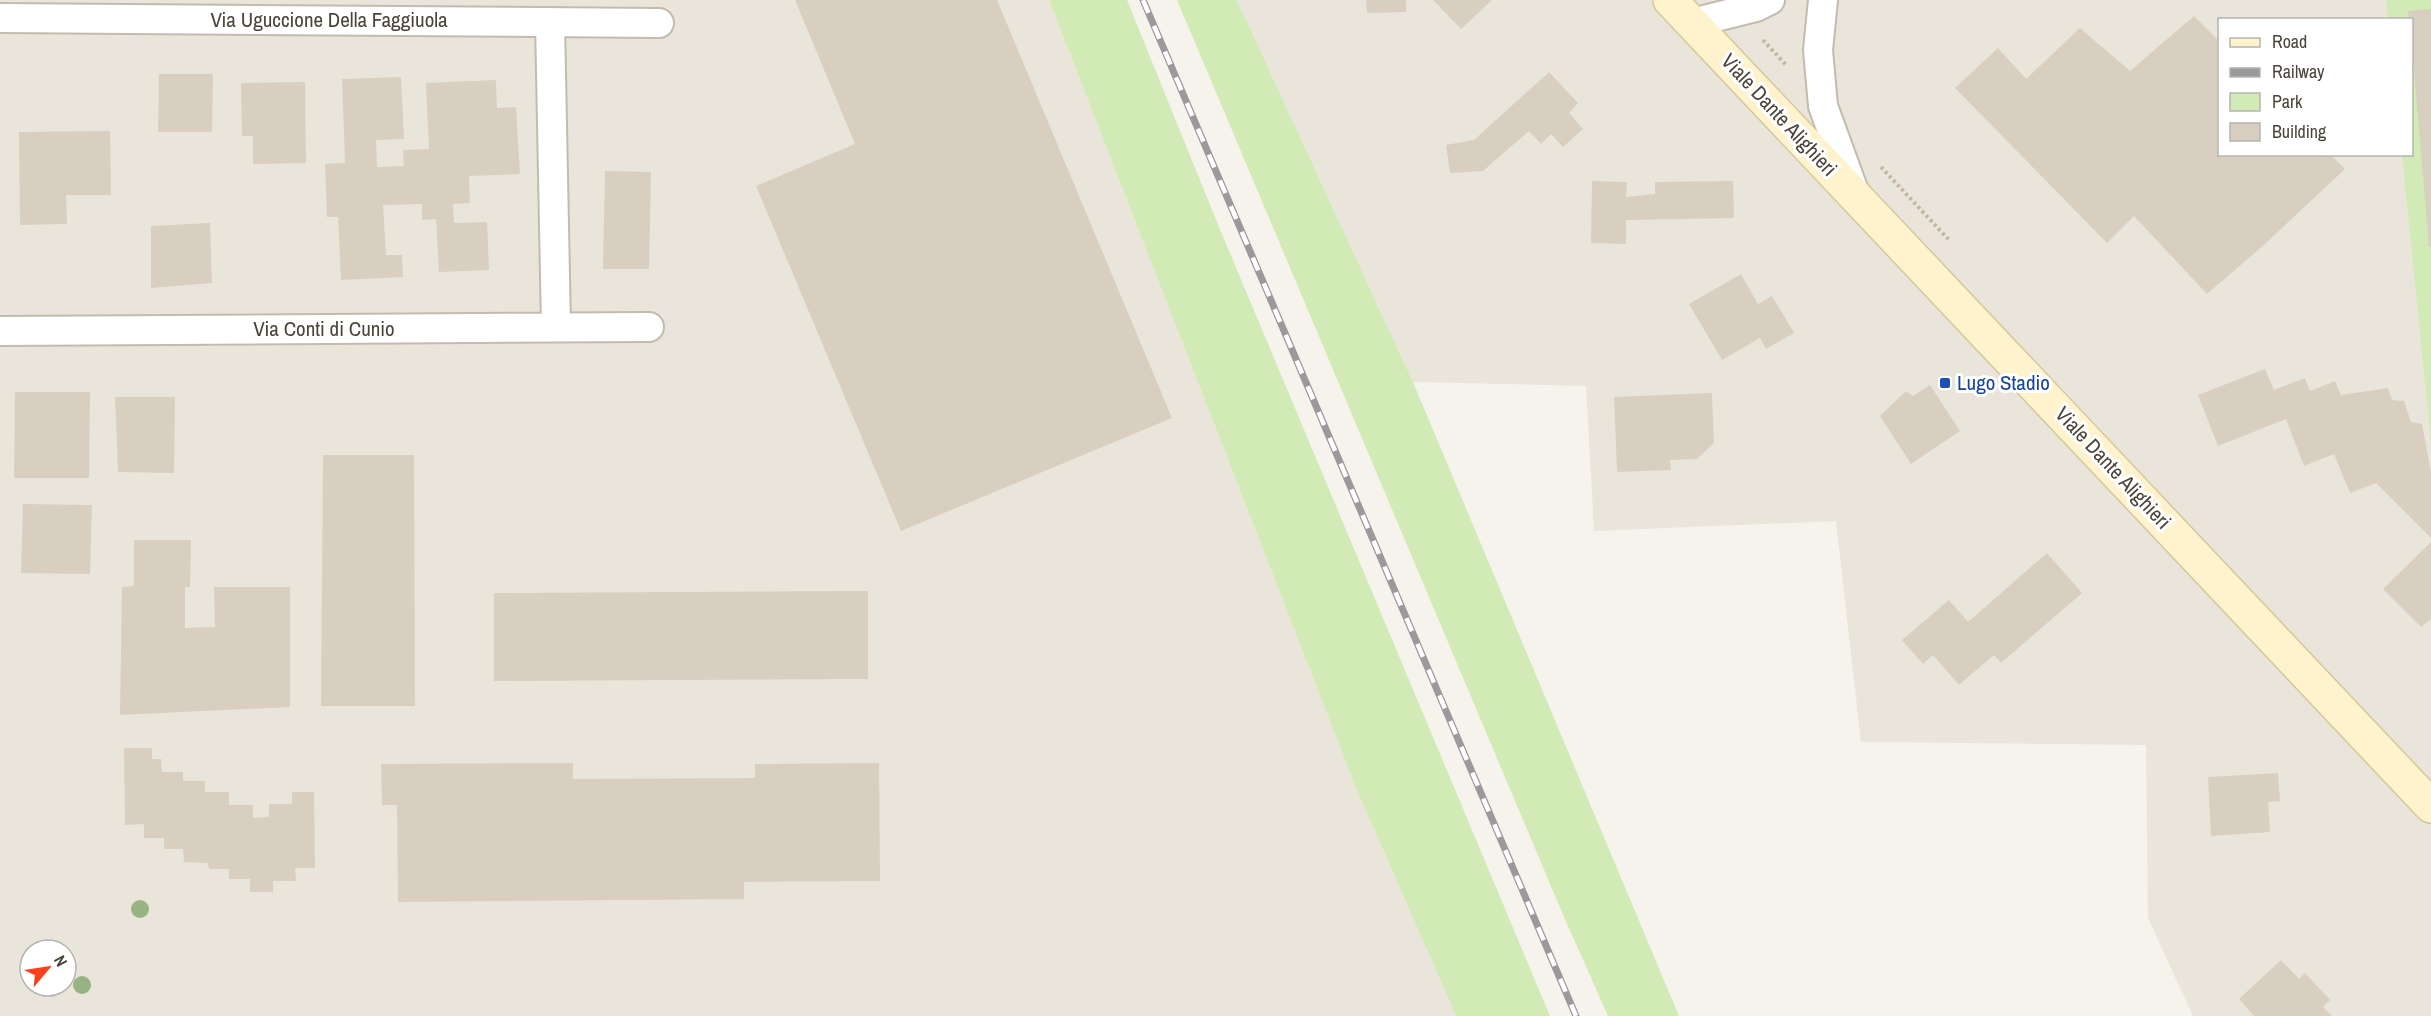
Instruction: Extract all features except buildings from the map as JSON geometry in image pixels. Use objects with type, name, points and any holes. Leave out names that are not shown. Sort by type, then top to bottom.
[{"type":"street","points":[[1681,12],[1756,7],[1770,0]]},
{"type":"street","points":[[1823,0],[1818,50],[1823,106],[1856,196]]},
{"type":"street","name":"Viale Dante Alighieri","points":[[1681,12],[2431,806]]},
{"type":"street","name":"Via Uguccione Della Faggiuola","points":[[0,18],[659,23]]},
{"type":"street","points":[[550,22],[556,327]]},
{"type":"street","name":"Via Conti di Cunio","points":[[0,331],[649,327]]},
{"type":"shaded area","points":[[0,0],[1049,0],[1356,788],[1456,1016],[0,1016]]},
{"type":"shaded area","points":[[1237,0],[2431,0],[2431,1016],[2193,1016],[2148,918],[2146,745],[1861,742],[1836,521],[1594,531],[1586,386],[1413,382]]},
{"type":"green space","points":[[1049,0],[1127,0],[1219,227],[1550,1016],[1456,1016],[1356,788]]},
{"type":"green space","points":[[1177,0],[1237,0],[1413,382],[1679,1016],[1608,1016],[1564,917]]},
{"type":"green space","points":[[2386,0],[2431,0],[2431,444],[2402,156],[2413,156],[2413,18],[2388,18]]},
{"type":"railway","points":[[1143,0],[1576,1016]]},
{"type":"place","name":"Lugo Stadio","points":[[1945,383]]}]
